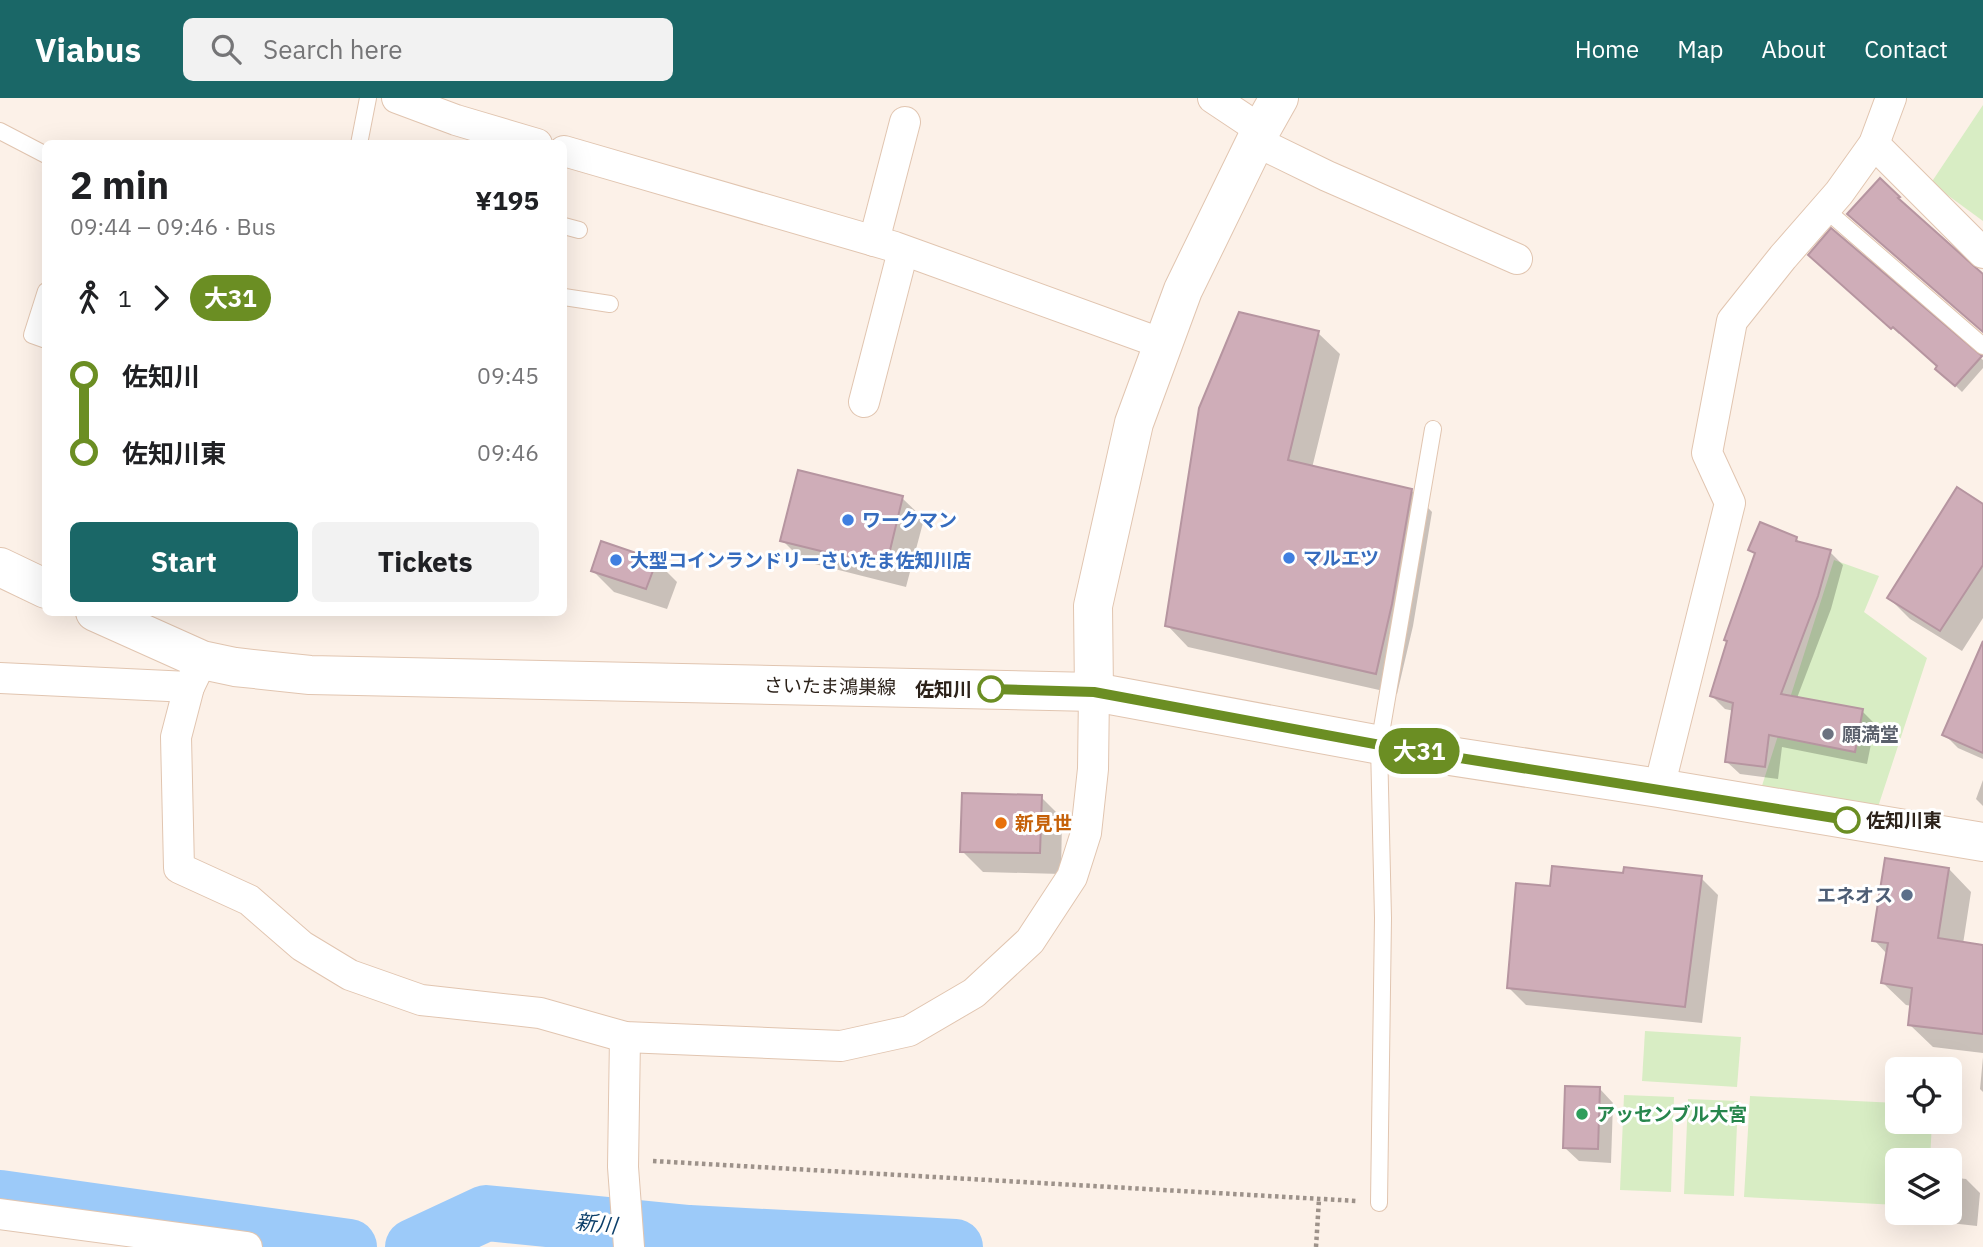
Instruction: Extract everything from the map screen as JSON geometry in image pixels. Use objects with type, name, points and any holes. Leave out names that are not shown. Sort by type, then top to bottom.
[{"type":"main road","points":[[1094,692],[1093,607],[1134,423],[1182,290],[1265,123]]},
{"type":"main road","points":[[0,567],[42,587]]},
{"type":"main road","name":"さいたま鴻巣線","points":[[102,616],[196,673],[236,667],[310,675],[1094,692],[1379,745],[1660,788],[1983,842]]},
{"type":"street","points":[[397,98],[483,136],[510,140]]},
{"type":"street","points":[[1213,98],[1265,123],[1327,176],[1517,259]]},
{"type":"street","points":[[1660,788],[1730,503],[1707,453],[1732,321],[1825,209],[1874,144],[1891,98]]},
{"type":"street","points":[[874,242],[905,122]]},
{"type":"street","points":[[1874,144],[1983,253]]},
{"type":"street","points":[[567,152],[904,251],[1163,344]]},
{"type":"street","points":[[863,402],[904,251]]},
{"type":"street","points":[[0,678],[196,673],[176,737],[179,867],[249,900],[302,946],[350,975],[421,1000],[540,1013],[625,1037],[841,1046],[909,1031],[974,993],[1030,941],[1072,877],[1086,833],[1093,769],[1094,692]]},
{"type":"street","points":[[625,1037],[623,1163],[629,1247]]},
{"type":"street","points":[[0,1214],[247,1247]]},
{"type":"lane","points":[[360,140],[368,98]]},
{"type":"lane","points":[[0,131],[42,153]]},
{"type":"lane","points":[[1825,209],[1983,346]]},
{"type":"lane","points":[[567,297],[610,304]]},
{"type":"lane","points":[[42,304],[32,335],[42,339]]},
{"type":"lane","points":[[1379,1203],[1383,918],[1379,745],[1433,429]]},
{"type":"path","points":[[623,1163],[1379,1203]]},
{"type":"path","points":[[1317,1247],[1319,1199]]},
{"type":"green space","points":[[1983,105],[1983,221],[1931,183]]},
{"type":"green space","points":[[1834,560],[1879,576],[1864,612],[1927,658],[1877,810],[1760,792]]},
{"type":"green space","points":[[1645,1031],[1741,1037],[1737,1087],[1642,1081]]},
{"type":"green space","points":[[1624,1095],[1674,1097],[1671,1192],[1620,1190]]},
{"type":"green space","points":[[1750,1096],[1885,1102],[1885,1134],[1931,1134],[1931,1148],[1885,1148],[1885,1204],[1744,1197]]},
{"type":"green space","points":[[1688,1099],[1738,1101],[1734,1196],[1684,1194]]},
{"type":"building","points":[[1880,178],[1900,197],[1898,198],[1983,274],[1983,332],[1847,214]]},
{"type":"building","points":[[1831,228],[1982,356],[1955,386],[1935,369],[1937,366],[1808,255]]},
{"type":"building","name":"マルエツ","points":[[1239,312],[1319,331],[1288,460],[1412,489],[1392,604],[1376,674],[1165,626],[1199,408]]},
{"type":"building","points":[[798,470],[903,496],[886,567],[780,541]]},
{"type":"building","points":[[1957,487],[1983,504],[1983,565],[1940,631],[1887,598]]},
{"type":"building","points":[[1760,522],[1797,537],[1796,541],[1831,550],[1818,596],[1781,694],[1863,709],[1855,752],[1769,735],[1765,767],[1725,762],[1733,703],[1710,696],[1727,641],[1724,640],[1755,553],[1748,550]]},
{"type":"building","points":[[601,541],[657,560],[646,589],[591,571]]},
{"type":"building","points":[[1983,641],[1983,753],[1942,735]]},
{"type":"building","name":"新見世","points":[[962,793],[1042,795],[1040,853],[960,852]]},
{"type":"building","points":[[1885,858],[1949,868],[1938,938],[1983,945],[1983,1034],[1908,1025],[1912,988],[1881,983],[1888,943],[1872,941]]},
{"type":"building","points":[[1552,866],[1623,873],[1624,867],[1702,876],[1685,1007],[1507,988],[1516,883],[1550,886]]},
{"type":"building","points":[[1565,1086],[1600,1087],[1598,1149],[1563,1148]]},
{"type":"waterway","name":"新川","points":[[0,1198],[349,1247]]},
{"type":"waterway","name":"新川","points":[[413,1247],[486,1213],[689,1233],[955,1247]]},
{"type":"bus line","name":"大31","points":[[991,689],[1094,692],[1391,747],[1847,820]]},
{"type":"place","name":"ワークマン","points":[[848,520]]},
{"type":"place","name":"マルエツ","points":[[1289,558]]},
{"type":"place","name":"大型コインランドリーさいたま佐知川店","points":[[616,560]]},
{"type":"place","name":"佐知川","points":[[991,689]]},
{"type":"place","name":"願満堂","points":[[1828,734]]},
{"type":"place","name":"佐知川東","points":[[1847,820]]},
{"type":"place","name":"新見世","points":[[1001,823]]},
{"type":"place","name":"エネオス","points":[[1907,895]]},
{"type":"place","name":"アッセンブル大宮","points":[[1582,1114]]}]
